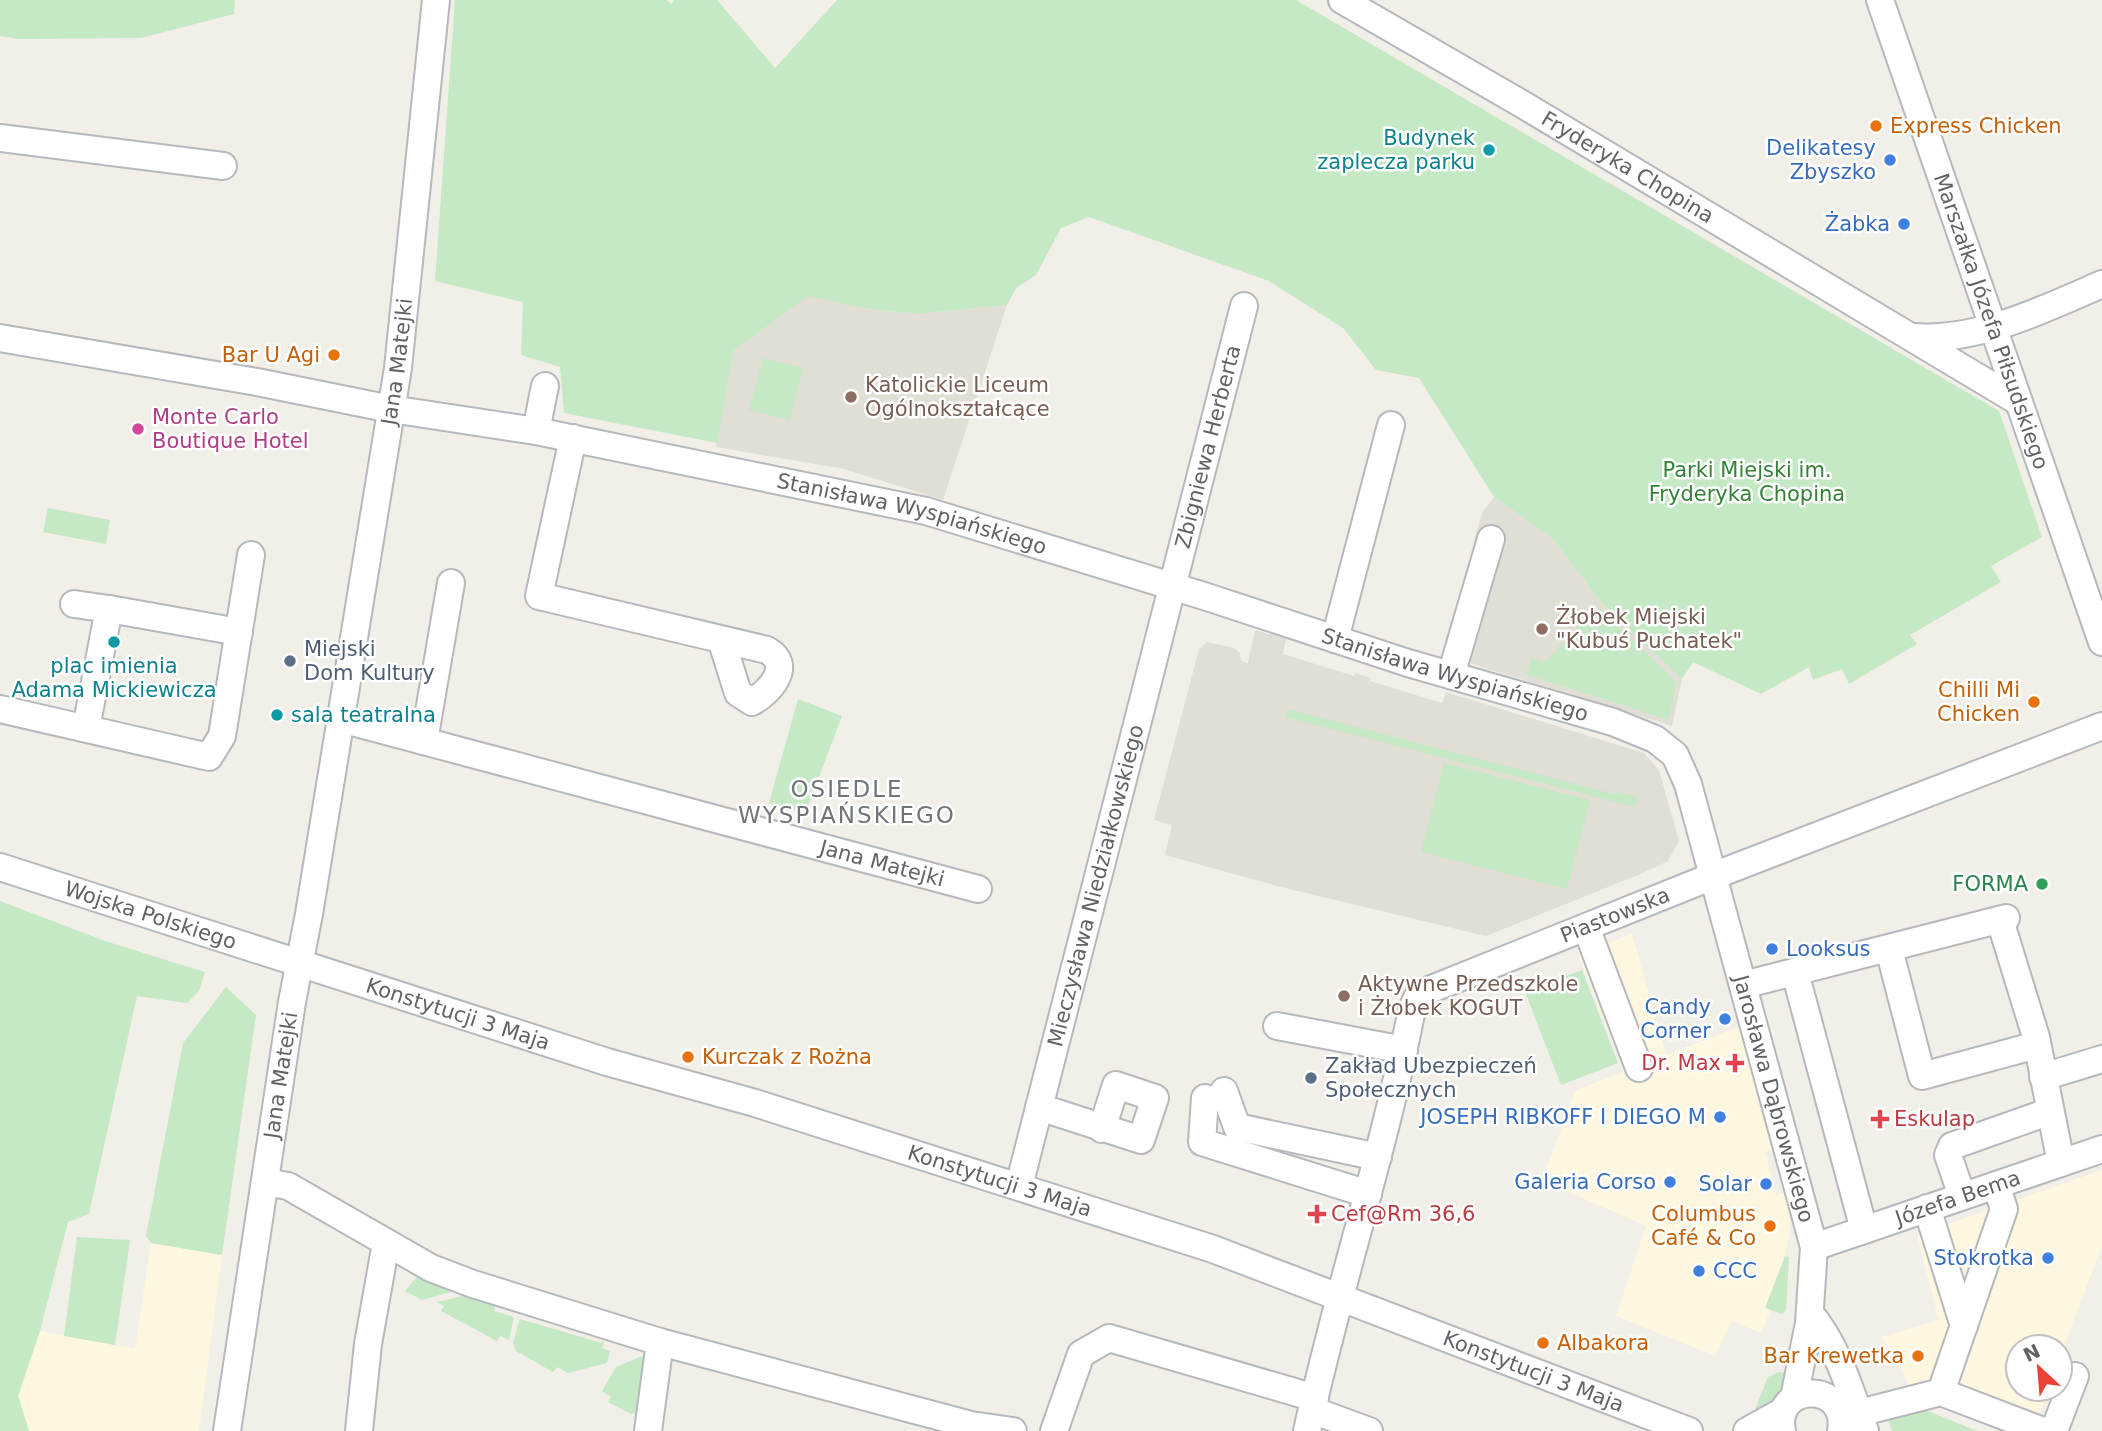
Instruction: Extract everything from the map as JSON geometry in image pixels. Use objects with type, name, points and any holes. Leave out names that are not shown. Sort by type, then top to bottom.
[{"type":"street","name":"Jana Matejki","points":[[226,1431],[391,409],[436,0]]},
{"type":"street","name":"Fryderyka Chopina","points":[[1342,0],[2019,402]]},
{"type":"street","name":"Marszałka Józefa Piłsudskiego","points":[[1880,0],[2102,642]]},
{"type":"street","points":[[0,138],[223,166]]},
{"type":"street","points":[[1912,337],[1943,338],[1992,327],[2025,317],[2102,284]]},
{"type":"street","name":"Zbigniewa Herberta","points":[[1173,587],[1244,306]]},
{"type":"street","points":[[1951,360],[1970,359],[1982,351],[1992,327]]},
{"type":"street","name":"Stanisława Wyspiańskiego","points":[[0,338],[257,382],[391,409],[536,430],[926,511],[1451,676],[1613,722],[1655,739],[1675,755],[1688,784],[1713,876]]},
{"type":"street","points":[[536,430],[545,386]]},
{"type":"street","points":[[1335,639],[1391,425]]},
{"type":"street","points":[[573,438],[539,596],[721,639]]},
{"type":"street","points":[[1451,676],[1491,539]]},
{"type":"street","points":[[0,709],[209,757],[222,736],[251,555]]},
{"type":"street","points":[[424,741],[452,583]]},
{"type":"street","name":"Mieczysława Niedziałkowskiego","points":[[1018,1186],[1173,587]]},
{"type":"street","points":[[74,604],[239,632]]},
{"type":"street","points":[[86,728],[109,609]]},
{"type":"street","name":"Jana Matejki","points":[[341,719],[978,889]]},
{"type":"street","name":"Piastowska","points":[[1311,1413],[1339,1297],[1378,1157],[1412,1009],[1418,998],[1429,990],[1586,926],[2102,726]]},
{"type":"street","name":"Wojska Polskiego","points":[[0,867],[300,965]]},
{"type":"street","name":"Jarosława Dąbrowskiego","points":[[1713,876],[1814,1247],[1810,1318],[1786,1413]]},
{"type":"street","points":[[1743,985],[1889,949],[1954,942],[2003,919],[2037,1045],[2048,1112],[2061,1163]]},
{"type":"street","points":[[1586,926],[1639,1068]]},
{"type":"street","points":[[1889,949],[1922,1076],[2037,1045]]},
{"type":"street","name":"Konstytucji 3 Maja","points":[[300,965],[607,1062],[755,1103],[1213,1249],[1689,1431]]},
{"type":"street","points":[[1795,972],[1864,1230]]},
{"type":"street","points":[[1277,1026],[1404,1050]]},
{"type":"street","points":[[2043,1077],[2102,1059]]},
{"type":"street","points":[[1368,1194],[1202,1142],[1214,1095],[1237,1127],[1378,1157]]},
{"type":"street","points":[[1039,1107],[1102,1129]]},
{"type":"street","points":[[1962,1196],[1948,1155],[1952,1146],[2048,1112]]},
{"type":"street","name":"Józefa Bema","points":[[1814,1247],[2102,1149]]},
{"type":"street","points":[[265,1182],[288,1186],[431,1268],[473,1284],[660,1342],[970,1428],[1013,1431]]},
{"type":"street","points":[[1941,1392],[2004,1209],[1996,1185]]},
{"type":"street","points":[[1927,1208],[1964,1326]]},
{"type":"street","points":[[359,1431],[368,1344],[386,1243]]},
{"type":"street","points":[[1810,1318],[1825,1332],[1850,1427],[1941,1392],[2043,1431]]},
{"type":"street","name":"Jarosława Dąbrowskiego","points":[[1810,1318],[1822,1382],[1842,1419],[1850,1427]]},
{"type":"street","points":[[1054,1431],[1081,1354],[1109,1338],[1311,1413],[1369,1431]]},
{"type":"street","points":[[648,1431],[660,1342]]},
{"type":"street","points":[[2054,1431],[2075,1376]]},
{"type":"street","points":[[1747,1431],[1786,1413],[1813,1393],[1833,1402]]},
{"type":"shaded area","name":"Katolickie Liceum Ogólnokształcące","points":[[808,295],[868,309],[916,314],[1007,305],[943,500],[844,469],[716,447],[734,350]]},
{"type":"shaded area","name":"Żłobek Miejski \"Kubuś Puchatek\"","points":[[1494,497],[1552,538],[1602,603],[1682,679],[1672,726],[1463,661],[1475,538],[1482,513]]},
{"type":"shaded area","points":[[1255,630],[1286,639],[1283,654],[1354,676],[1356,673],[1371,678],[1370,681],[1442,703],[1446,692],[1644,753],[1659,770],[1679,841],[1668,861],[1486,936],[1281,887],[1165,855],[1172,825],[1154,820],[1199,649],[1207,642],[1234,648],[1240,653],[1241,661],[1248,663]]},
{"type":"shaded area","name":"Galeria Corso","points":[[1632,934],[1666,1055],[1742,1026],[1774,1149],[1765,1152],[1776,1195],[1786,1193],[1788,1203],[1790,1229],[1783,1269],[1786,1271],[1761,1333],[1731,1321],[1715,1356],[1616,1316],[1646,1226],[1542,1180],[1576,1090],[1624,1072],[1578,954]]},
{"type":"shaded area","points":[[2102,1170],[2102,1246],[2069,1333],[2004,1333],[2004,1403],[2043,1403],[2034,1430],[1907,1390],[1909,1384],[1882,1337],[1939,1320],[1917,1235]]},
{"type":"shaded area","points":[[151,1243],[222,1255],[199,1431],[29,1431],[18,1396],[40,1331],[135,1349]]},
{"type":"green space","points":[[0,0],[235,0],[234,14],[141,38],[18,39],[0,36]]},
{"type":"green space","name":"Parki Miejski im. Fryderyka Chopina","points":[[455,0],[667,0],[671,4],[674,0],[717,0],[775,68],[837,0],[1296,0],[1999,411],[2042,537],[1991,566],[2001,582],[1910,635],[1917,644],[1849,684],[1842,669],[1813,680],[1809,667],[1761,694],[1693,662],[1682,679],[1602,603],[1552,538],[1494,497],[1419,378],[1376,370],[1343,328],[1269,281],[1089,217],[1061,228],[1036,275],[1016,288],[1007,305],[916,314],[868,309],[808,296],[734,350],[717,443],[564,413],[560,367],[521,355],[523,302],[435,281]]},
{"type":"green space","points":[[763,358],[803,368],[790,420],[749,410]]},
{"type":"green space","points":[[48,508],[110,520],[106,544],[43,532]]},
{"type":"green space","points":[[1599,607],[1676,682],[1669,720],[1527,675],[1532,658],[1544,663]]},
{"type":"green space","points":[[798,699],[842,716],[805,814],[769,803]]},
{"type":"green space","points":[[1287,709],[1614,794],[1616,792],[1638,797],[1635,807],[1285,717]]},
{"type":"green space","points":[[1444,763],[1590,800],[1567,889],[1421,852]]},
{"type":"green space","points":[[0,901],[105,941],[205,972],[199,991],[187,1003],[137,996],[89,1214],[68,1222],[40,1331],[18,1396],[29,1431],[0,1431]]},
{"type":"green space","points":[[1582,970],[1618,1063],[1561,1085],[1525,992]]},
{"type":"green space","points":[[226,987],[256,1015],[222,1255],[151,1243],[146,1236],[183,1043]]},
{"type":"green space","points":[[77,1237],[130,1240],[115,1345],[64,1336]]},
{"type":"green space","points":[[1785,1256],[1789,1257],[1786,1310],[1782,1314],[1765,1308]]},
{"type":"green space","points":[[423,1270],[466,1288],[422,1300],[405,1291]]},
{"type":"green space","points":[[480,1292],[497,1297],[494,1311],[514,1317],[509,1340],[500,1336],[497,1341],[441,1311],[444,1306],[437,1302]]},
{"type":"green space","points":[[520,1319],[602,1343],[605,1338],[602,1348],[610,1351],[607,1363],[568,1373],[557,1367],[553,1372],[516,1351],[513,1342]]},
{"type":"green space","points":[[642,1356],[646,1361],[640,1411],[631,1414],[608,1402],[611,1397],[602,1391],[616,1367]]},
{"type":"green space","points":[[1779,1372],[1792,1373],[1790,1383],[1771,1409],[1754,1412],[1768,1377]]},
{"type":"green space","points":[[1913,1405],[1977,1431],[1892,1431],[1886,1414]]},
{"type":"place","name":"Express Chicken","points":[[1876,126]]},
{"type":"place","name":"Budynek zaplecza parku","points":[[1489,150]]},
{"type":"place","name":"Delikatesy Zbyszko","points":[[1890,160]]},
{"type":"place","name":"Żabka","points":[[1904,224]]},
{"type":"place","name":"Bar U Agi","points":[[334,355]]},
{"type":"place","name":"Katolickie Liceum Ogólnokształcące","points":[[851,397]]},
{"type":"place","name":"Monte Carlo Boutique Hotel","points":[[138,429]]},
{"type":"place","name":"Żłobek Miejski \"Kubuś Puchatek\"","points":[[1542,629]]},
{"type":"place","name":"plac imienia Adama Mickiewicza","points":[[114,642]]},
{"type":"place","name":"Miejski Dom Kultury","points":[[290,661]]},
{"type":"place","name":"Chilli Mi Chicken","points":[[2034,702]]},
{"type":"place","name":"sala teatralna","points":[[277,715]]},
{"type":"place","name":"FORMA","points":[[2042,884]]},
{"type":"place","name":"Looksus","points":[[1772,949]]},
{"type":"place","name":"Aktywne Przedszkole i Żłobek KOGUT","points":[[1344,996]]},
{"type":"place","name":"Candy Corner","points":[[1725,1019]]},
{"type":"place","name":"Kurczak z Rożna","points":[[688,1057]]},
{"type":"place","name":"Dr. Max","points":[[1735,1063]]},
{"type":"place","name":"Zakład Ubezpieczeń Społecznych","points":[[1311,1078]]},
{"type":"place","name":"JOSEPH RIBKOFF I DIEGO M","points":[[1720,1117]]},
{"type":"place","name":"Eskulap","points":[[1880,1119]]},
{"type":"place","name":"Galeria Corso","points":[[1670,1182]]},
{"type":"place","name":"Solar","points":[[1766,1184]]},
{"type":"place","name":"Cef@Rm 36,6","points":[[1317,1214]]},
{"type":"place","name":"Columbus Café & Co","points":[[1770,1226]]},
{"type":"place","name":"Stokrotka","points":[[2048,1258]]},
{"type":"place","name":"CCC","points":[[1699,1271]]},
{"type":"place","name":"Albakora","points":[[1543,1343]]},
{"type":"place","name":"Bar Krewetka","points":[[1918,1356]]},
{"type":"district","name":"OSIEDLE WYSPIAŃSKIEGO","points":[[847,802]]}]
